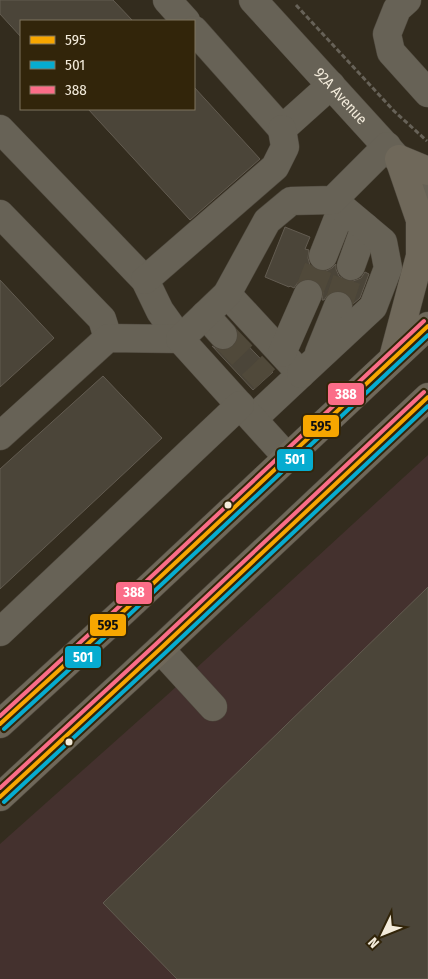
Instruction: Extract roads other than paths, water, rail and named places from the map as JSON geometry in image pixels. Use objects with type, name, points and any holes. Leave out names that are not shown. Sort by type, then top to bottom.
[{"type":"main road","points":[[393,153],[428,171]]},
{"type":"main road","points":[[393,153],[420,220],[420,256],[393,358]]},
{"type":"main road","points":[[0,724],[428,326]]},
{"type":"main road","points":[[0,797],[428,397]]},
{"type":"street","points":[[166,0],[185,20]]},
{"type":"street","name":"92A Avenue","points":[[253,0],[428,192]]},
{"type":"street","points":[[407,0],[397,10],[388,34],[391,52],[428,93]]},
{"type":"street","points":[[388,34],[408,21],[428,3]]},
{"type":"street","points":[[145,280],[275,167],[285,146],[282,128],[195,31]]},
{"type":"street","points":[[282,128],[331,85]]},
{"type":"street","points":[[0,129],[145,280],[160,311],[180,339],[287,457]]},
{"type":"street","points":[[323,256],[337,204],[393,153]]},
{"type":"street","points":[[0,436],[108,338],[180,339],[227,294],[267,221],[291,201],[337,204],[383,242],[388,268],[373,307],[309,366],[272,387],[0,632]]},
{"type":"street","points":[[0,214],[102,320],[108,338]]},
{"type":"street","points":[[351,266],[365,226]]},
{"type":"street","points":[[227,294],[282,353],[309,366]]},
{"type":"street","points":[[282,353],[308,294]]},
{"type":"street","points":[[309,366],[338,306]]},
{"type":"street","points":[[205,316],[224,335]]},
{"type":"street","points":[[160,649],[213,708]]},
{"type":"tunnel","points":[[308,294],[323,256]]},
{"type":"tunnel","points":[[338,306],[351,266]]},
{"type":"tunnel","points":[[223,335],[265,379]]}]
